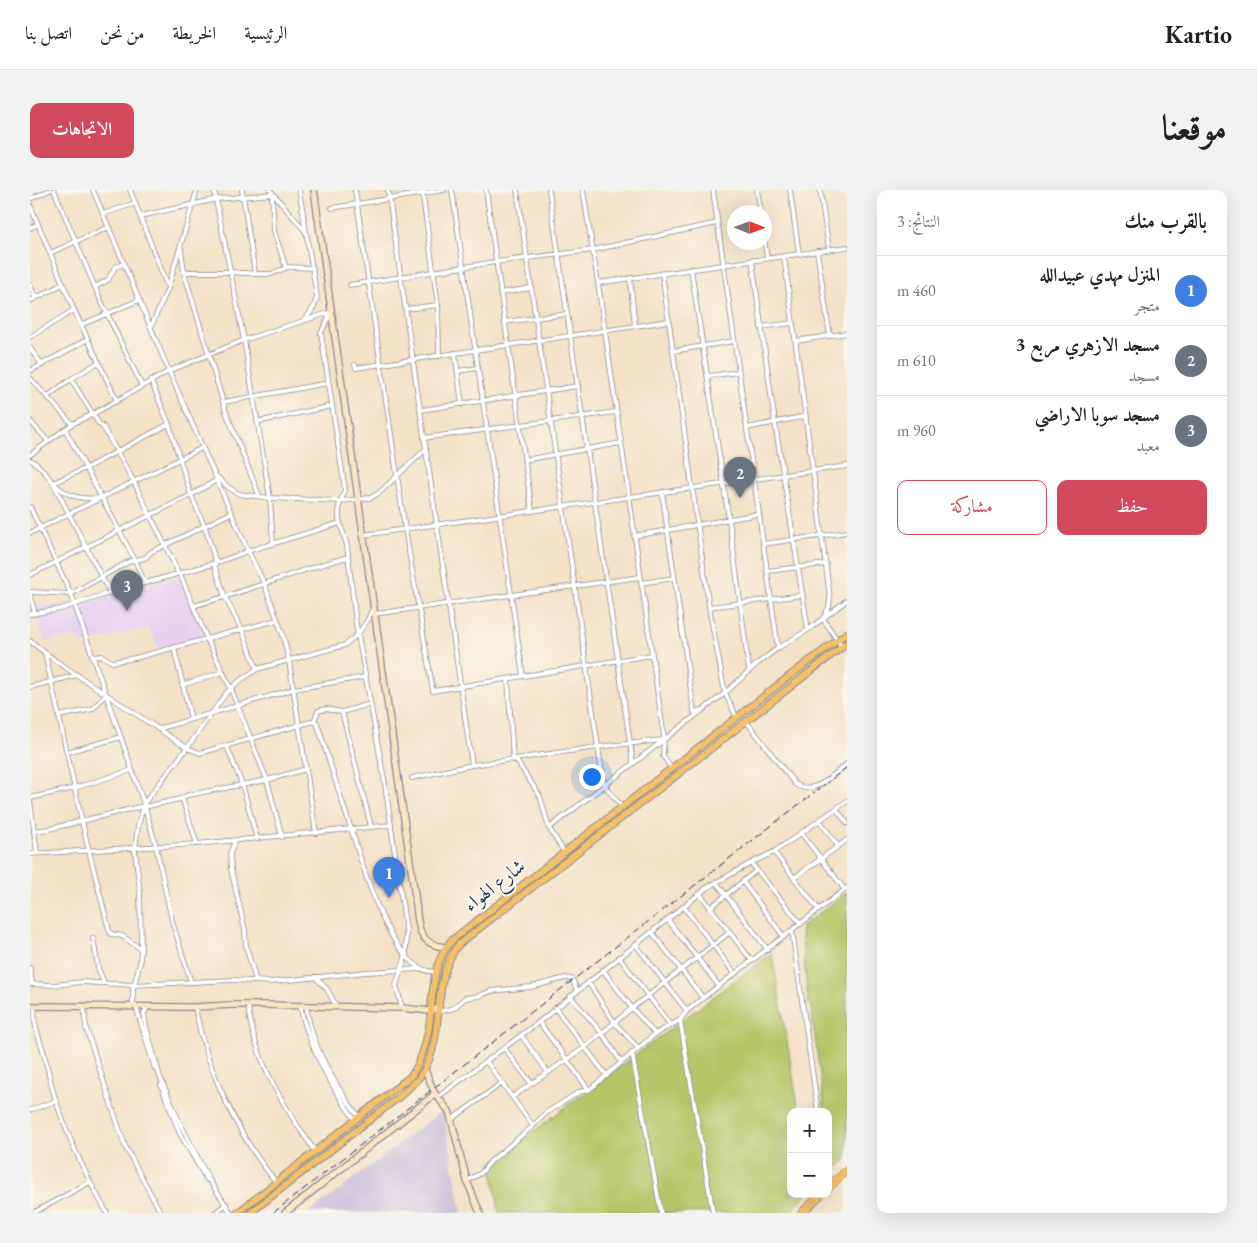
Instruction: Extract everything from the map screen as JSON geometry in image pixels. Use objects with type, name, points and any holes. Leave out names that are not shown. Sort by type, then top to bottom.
[{"type":"highway","points":[[832,1179],[847,1170]]},
{"type":"highway","points":[[832,1190],[847,1176]]},
{"type":"highway","points":[[802,1213],[817,1198]]},
{"type":"highway","points":[[808,1213],[824,1198]]},
{"type":"main road","name":"شارع الهواء","points":[[237,1213],[412,1075],[424,1049],[438,962],[445,947],[462,930],[847,633]]},
{"type":"main road","name":"شارع الهواء","points":[[250,1213],[415,1083],[425,1070],[432,1048],[444,970],[451,954],[459,944],[844,645]]},
{"type":"street","points":[[30,198],[50,190]]},
{"type":"street","points":[[54,190],[107,314],[142,386]]},
{"type":"street","points":[[93,190],[202,448],[264,583],[277,620],[289,661],[316,833]]},
{"type":"street","points":[[130,190],[168,288]]},
{"type":"street","points":[[151,327],[168,288],[197,190]]},
{"type":"street","points":[[214,190],[244,340],[270,498],[274,544]]},
{"type":"street","points":[[242,190],[255,274]]},
{"type":"street","points":[[299,190],[317,297],[314,307],[303,322]]},
{"type":"street","points":[[314,190],[421,934],[431,945],[445,947]]},
{"type":"street","points":[[355,190],[405,529],[433,690],[652,655]]},
{"type":"street","points":[[388,190],[472,765]]},
{"type":"street","points":[[332,208],[422,192],[444,190]]},
{"type":"street","points":[[452,190],[523,676]]},
{"type":"street","points":[[486,190],[514,396],[532,510]]},
{"type":"street","points":[[517,190],[604,785],[622,807]]},
{"type":"street","points":[[549,190],[633,763]]},
{"type":"street","points":[[583,190],[652,655],[664,740],[663,756],[671,768]]},
{"type":"street","points":[[713,190],[778,648]]},
{"type":"street","points":[[757,190],[760,205]]},
{"type":"street","points":[[790,190],[799,254]]},
{"type":"street","points":[[820,190],[829,249]]},
{"type":"street","points":[[141,216],[217,199],[271,192]]},
{"type":"street","points":[[271,192],[307,233]]},
{"type":"street","points":[[271,192],[274,230],[286,268]]},
{"type":"street","points":[[422,192],[438,305],[439,356]]},
{"type":"street","points":[[103,214],[136,203]]},
{"type":"street","points":[[30,205],[74,310],[117,401]]},
{"type":"street","points":[[350,285],[495,262],[593,250],[717,223]]},
{"type":"street","points":[[30,228],[38,224]]},
{"type":"street","points":[[50,253],[109,227]]},
{"type":"street","points":[[598,282],[847,247]]},
{"type":"street","points":[[181,249],[184,272],[226,412],[259,495]]},
{"type":"street","points":[[766,250],[767,258]]},
{"type":"street","points":[[817,251],[830,336]]},
{"type":"street","points":[[784,256],[830,597],[829,607],[823,619]]},
{"type":"street","points":[[752,260],[775,423],[808,630]]},
{"type":"street","points":[[95,287],[108,280],[115,267],[124,264]]},
{"type":"street","points":[[184,272],[271,274],[286,268],[313,268]]},
{"type":"street","points":[[691,269],[724,483],[749,670]]},
{"type":"street","points":[[662,273],[709,607],[725,693],[737,718]]},
{"type":"street","points":[[630,278],[635,326]]},
{"type":"street","points":[[30,301],[63,284]]},
{"type":"street","points":[[30,285],[35,297]]},
{"type":"street","points":[[500,293],[531,288]]},
{"type":"street","points":[[82,325],[139,300]]},
{"type":"street","points":[[406,309],[438,305]]},
{"type":"street","points":[[30,337],[74,310]]},
{"type":"street","points":[[30,455],[72,424],[169,371],[244,340],[331,312]]},
{"type":"street","points":[[331,312],[321,333],[345,490],[339,506],[340,523],[346,540],[358,634],[385,784],[406,930],[406,955],[396,985],[402,1008]]},
{"type":"street","points":[[504,322],[567,314]]},
{"type":"street","points":[[355,365],[356,368],[669,321]]},
{"type":"street","points":[[762,327],[793,323]]},
{"type":"street","points":[[796,341],[847,333]]},
{"type":"street","points":[[30,371],[88,339]]},
{"type":"street","points":[[673,351],[734,341]]},
{"type":"street","points":[[30,348],[42,365]]},
{"type":"street","points":[[455,353],[462,404]]},
{"type":"street","points":[[48,396],[99,362]]},
{"type":"street","points":[[458,371],[478,368]]},
{"type":"street","points":[[708,376],[738,372]]},
{"type":"street","points":[[71,379],[99,424],[103,427],[134,482],[180,574],[207,639],[224,672],[267,780],[282,837]]},
{"type":"street","points":[[31,380],[48,396],[72,424]]},
{"type":"street","points":[[151,381],[169,424],[191,495],[205,527],[225,597],[242,630],[257,669]]},
{"type":"street","points":[[224,402],[328,383]]},
{"type":"street","points":[[420,410],[578,386]]},
{"type":"street","points":[[257,422],[332,406]]},
{"type":"street","points":[[424,438],[616,412]]},
{"type":"street","points":[[747,428],[806,416]]},
{"type":"street","points":[[30,422],[48,441]]},
{"type":"street","points":[[53,483],[86,468],[169,424]]},
{"type":"street","points":[[65,429],[146,583]]},
{"type":"street","points":[[524,460],[621,443]]},
{"type":"street","points":[[30,533],[202,448]]},
{"type":"street","points":[[214,474],[239,494],[259,495],[270,498],[341,501],[358,499],[375,495],[426,449]]},
{"type":"street","points":[[30,460],[42,468],[53,483],[110,593]]},
{"type":"street","points":[[363,535],[847,466]]},
{"type":"street","points":[[30,574],[191,495],[217,480]]},
{"type":"street","points":[[53,483],[60,490],[73,496],[88,499],[101,498]]},
{"type":"street","points":[[662,492],[694,712],[702,710]]},
{"type":"street","points":[[30,507],[71,594],[121,737],[156,846],[172,921],[191,982]]},
{"type":"street","points":[[231,513],[151,552],[145,558],[130,561],[71,594],[30,594],[32,614],[60,609],[215,564],[248,551],[340,523]]},
{"type":"street","points":[[634,536],[759,514]]},
{"type":"street","points":[[763,544],[847,532]]},
{"type":"street","points":[[193,606],[305,569],[348,557]]},
{"type":"street","points":[[767,571],[826,564]]},
{"type":"street","points":[[374,611],[419,608],[640,577]]},
{"type":"street","points":[[641,583],[674,578]]},
{"type":"street","points":[[709,607],[803,595]]},
{"type":"street","points":[[549,828],[725,693],[749,670],[778,648],[808,630],[847,600]]},
{"type":"street","points":[[225,1204],[202,1171],[180,1134],[148,1052],[134,1006],[134,985],[140,963],[141,949],[140,892],[136,848],[138,825],[144,806],[230,689],[249,673],[257,669],[345,645],[358,634],[374,611]]},
{"type":"street","points":[[823,619],[838,640],[844,645]]},
{"type":"street","points":[[92,657],[102,656],[112,662],[135,658],[277,620]]},
{"type":"street","points":[[30,642],[187,748],[200,753],[227,747],[314,721]]},
{"type":"street","points":[[174,648],[191,719]]},
{"type":"street","points":[[45,653],[89,850],[111,934],[122,936],[141,949]]},
{"type":"street","points":[[182,685],[224,672]]},
{"type":"street","points":[[30,687],[78,675]]},
{"type":"street","points":[[158,729],[294,689],[365,677]]},
{"type":"street","points":[[508,678],[515,760],[540,796],[549,828],[564,852]]},
{"type":"street","points":[[59,716],[92,709],[106,694]]},
{"type":"street","points":[[314,721],[318,711],[321,709],[342,712],[370,704]]},
{"type":"street","points":[[342,712],[371,826]]},
{"type":"street","points":[[314,721],[317,723],[350,830],[383,922],[394,940],[420,969]]},
{"type":"street","points":[[746,721],[795,784],[801,788],[816,788],[847,764]]},
{"type":"street","points":[[67,752],[121,737]]},
{"type":"street","points":[[412,778],[472,765],[598,747],[664,740]]},
{"type":"street","points":[[227,747],[242,784],[257,839]]},
{"type":"street","points":[[34,831],[267,780],[306,768]]},
{"type":"street","points":[[36,853],[30,799],[75,788],[132,770]]},
{"type":"street","points":[[182,798],[197,844]]},
{"type":"street","points":[[285,1213],[436,1096],[539,1022],[716,882],[774,852],[847,801]]},
{"type":"street","points":[[836,809],[847,823]]},
{"type":"street","points":[[820,821],[838,846]]},
{"type":"street","points":[[30,854],[197,844],[391,825]]},
{"type":"street","points":[[467,1181],[481,1173],[491,1161],[546,1113],[580,1092],[589,1090],[655,1034],[680,1020],[687,1011],[703,998],[846,889],[802,834]]},
{"type":"street","points":[[235,840],[230,854],[231,869],[245,930],[246,946],[256,981]]},
{"type":"street","points":[[794,878],[847,840]]},
{"type":"street","points":[[774,852],[819,910]]},
{"type":"street","points":[[752,863],[801,924]]},
{"type":"street","points":[[710,908],[757,870]]},
{"type":"street","points":[[716,882],[768,950]]},
{"type":"street","points":[[743,882],[784,937]]},
{"type":"street","points":[[700,894],[752,961]]},
{"type":"street","points":[[684,907],[734,974]]},
{"type":"street","points":[[668,920],[719,986]]},
{"type":"street","points":[[792,931],[817,1108]]},
{"type":"street","points":[[652,932],[703,998]]},
{"type":"street","points":[[512,1097],[584,1048],[648,995],[730,932]]},
{"type":"street","points":[[93,938],[98,968],[104,983]]},
{"type":"street","points":[[636,945],[687,1011]]},
{"type":"street","points":[[619,957],[671,1026]]},
{"type":"street","points":[[30,968],[31,984],[104,983],[134,985],[232,980],[294,980],[366,972],[420,969],[435,972]]},
{"type":"street","points":[[603,970],[655,1034]]},
{"type":"street","points":[[315,977],[327,989],[336,1006]]},
{"type":"street","points":[[106,1213],[90,1182],[56,1101],[42,1047],[37,1036],[33,1006],[196,1007],[303,1005],[402,1008],[430,1011],[454,1008],[465,998],[479,996],[491,991],[531,987],[565,978],[572,979],[578,990]]},
{"type":"street","points":[[588,982],[615,1023],[638,1048]]},
{"type":"street","points":[[570,996],[602,1033],[621,1062]]},
{"type":"street","points":[[248,1005],[254,1033],[268,1071],[294,1120],[316,1152]]},
{"type":"street","points":[[303,1005],[328,1067],[357,1118]]},
{"type":"street","points":[[84,1006],[86,1028],[125,1146],[161,1213]]},
{"type":"street","points":[[147,1007],[144,1014],[146,1026],[160,1077],[180,1123],[208,1178],[231,1213]]},
{"type":"street","points":[[196,1007],[198,1022],[209,1057],[228,1105],[251,1147],[276,1182]]},
{"type":"street","points":[[555,1008],[607,1076]]},
{"type":"street","points":[[680,1020],[713,1213]]},
{"type":"street","points":[[539,1022],[589,1090]]},
{"type":"street","points":[[521,1035],[547,1072]]},
{"type":"street","points":[[504,1048],[531,1083]]},
{"type":"street","points":[[632,1053],[661,1213]]},
{"type":"street","points":[[486,1061],[533,1126]]},
{"type":"street","points":[[425,1070],[436,1096],[447,1108],[467,1181],[480,1213]]},
{"type":"street","points":[[451,1120],[502,1083]]},
{"type":"street","points":[[30,1110],[56,1101]]},
{"type":"street","points":[[30,1209],[32,1213],[44,1208],[90,1182]]},
{"type":"street","points":[[214,1213],[225,1204]]},
{"type":"street","points":[[44,1208],[47,1213]]},
{"type":"shaded area","points":[[182,576],[208,639],[161,652],[148,628],[81,644],[77,636],[44,642],[35,606],[68,603],[73,605]]},
{"type":"shaded area","points":[[443,1110],[462,1213],[309,1213]]},
{"type":"green space","points":[[847,892],[847,1159],[833,1172],[832,1108],[824,1108],[811,1006],[808,1002],[801,927]]},
{"type":"green space","points":[[772,953],[798,1108],[787,1108],[787,1198],[803,1198],[789,1213],[499,1213],[491,1163]]},
{"type":"railway","points":[[273,1213],[847,767]]},
{"type":"place","name":"مسجد الازهري مربع 3","points":[[740,498]]},
{"type":"place","name":"مسجد سوبا الاراضي","points":[[127,611]]},
{"type":"place","name":"المنزل مهدي عبيدالله","points":[[389,898]]}]
